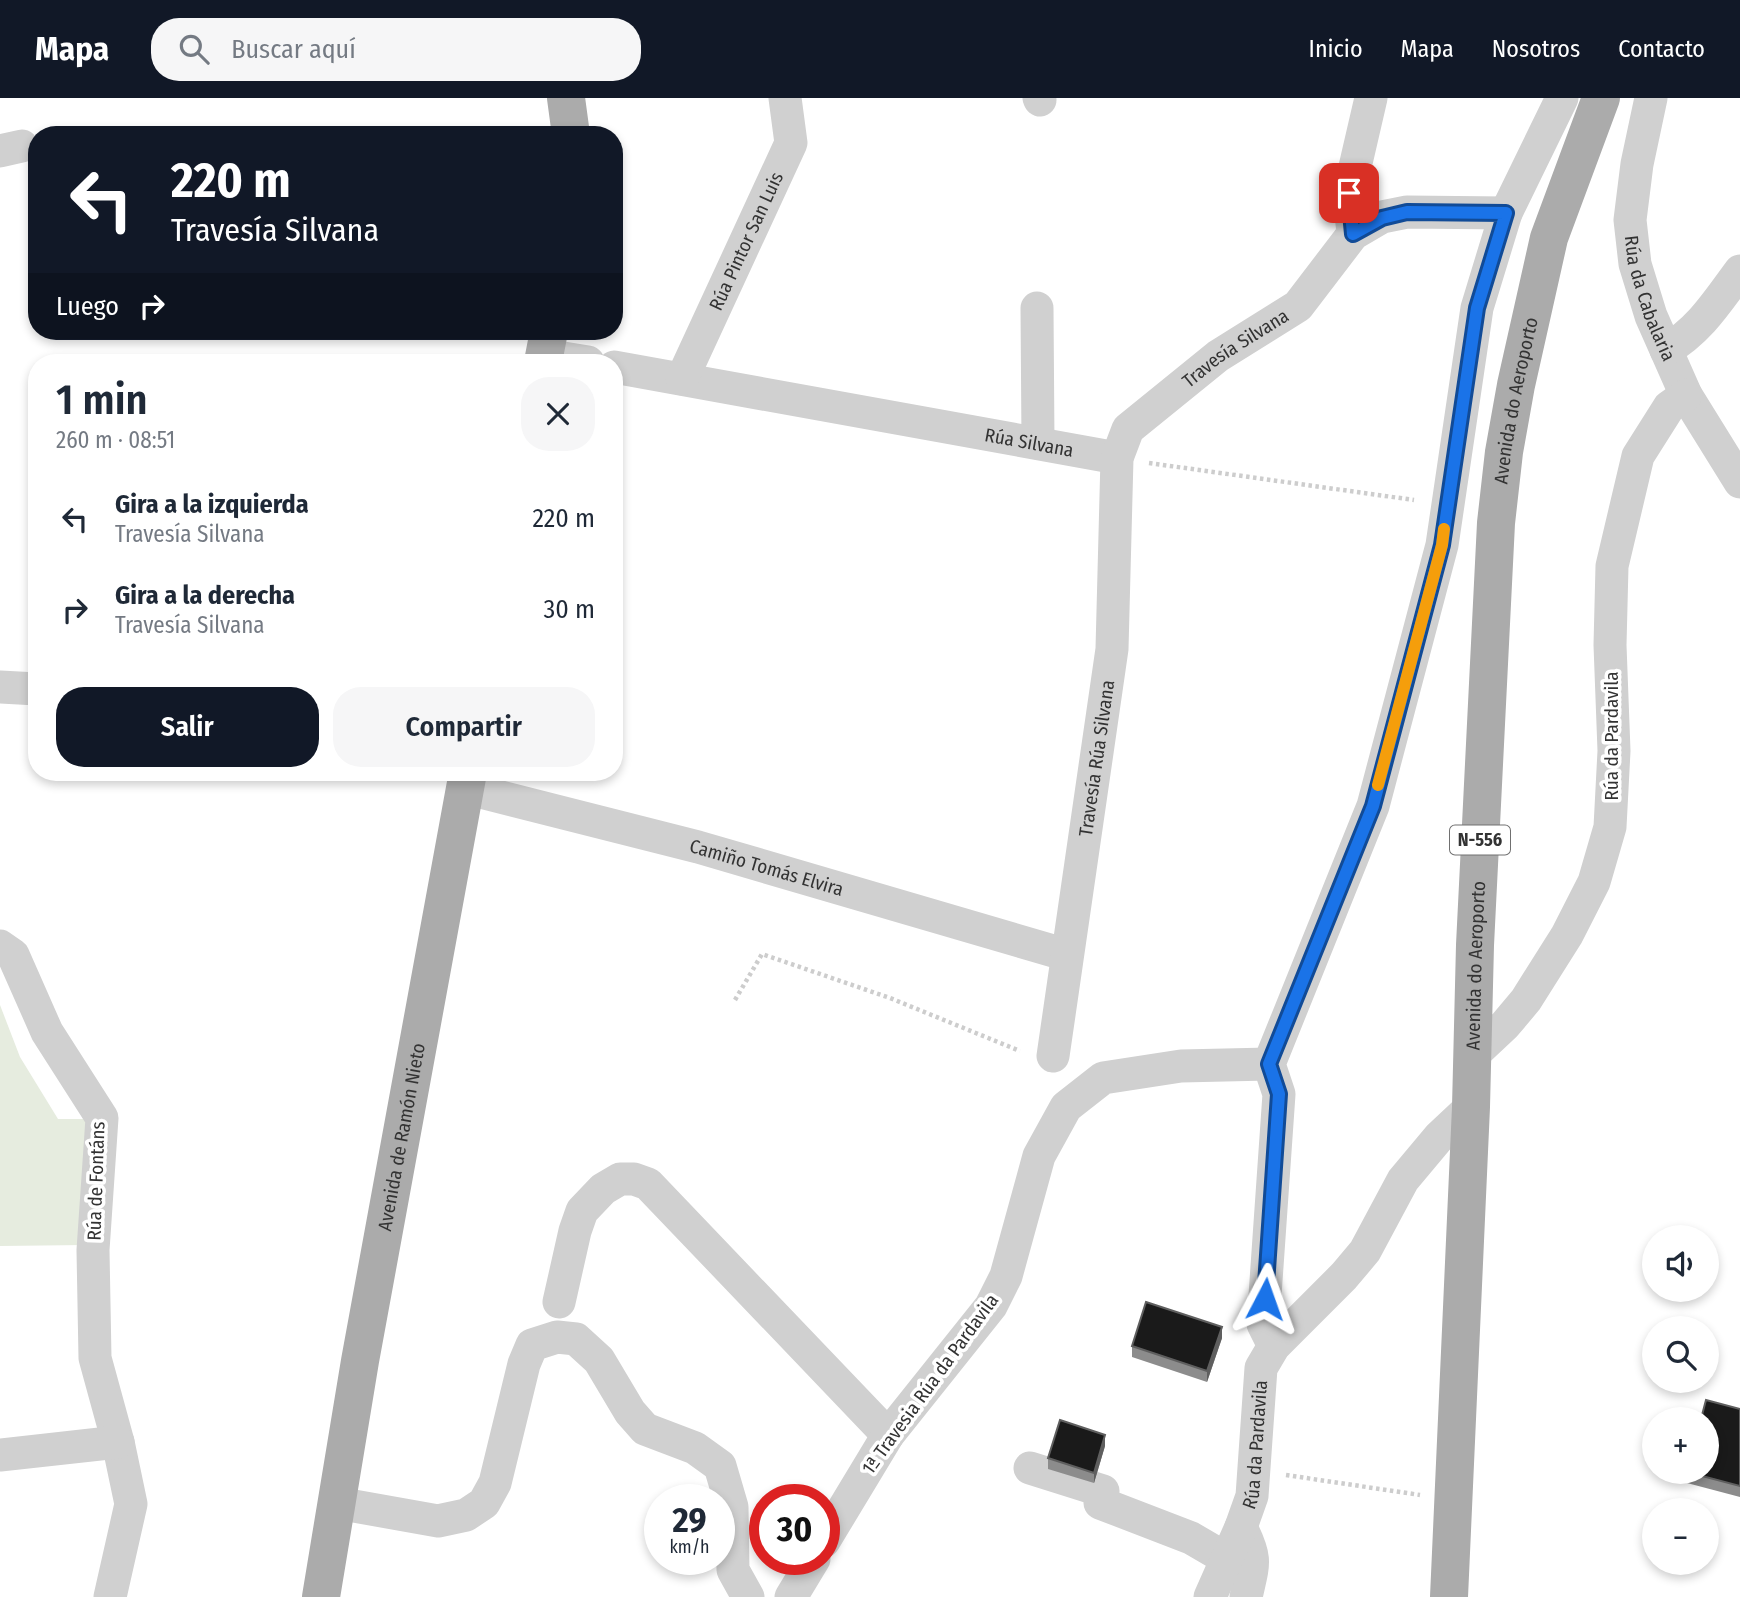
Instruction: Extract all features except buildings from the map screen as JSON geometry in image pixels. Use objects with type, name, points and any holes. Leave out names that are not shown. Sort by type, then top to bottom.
[{"type":"main road","points":[[566,98],[570,126]]},
{"type":"main road","name":"Avenida do Aeroporto","points":[[1449,1597],[1471,1107],[1475,945],[1496,523],[1504,452],[1516,385],[1549,238],[1601,98]]},
{"type":"main road","name":"Avenida de Ramón Nieto","points":[[321,1597],[360,1361],[467,781]]},
{"type":"street","name":"Rúa Pintor San Luis","points":[[682,379],[791,143],[785,98]]},
{"type":"street","points":[[1353,234],[1349,193],[1371,98]]},
{"type":"street","points":[[1274,1346],[1263,1324],[1279,1094],[1269,1064],[1373,806],[1442,545],[1477,308],[1506,213],[1562,98]]},
{"type":"street","name":"Rúa da Cabalaria","points":[[1651,98],[1637,164],[1630,220],[1635,264],[1651,316],[1686,395],[1740,482]]},
{"type":"street","name":"Travesía Silvana","points":[[1117,458],[1128,429],[1217,356],[1298,306],[1353,234],[1382,218],[1407,212],[1506,213]]},
{"type":"street","points":[[1666,350],[1682,341],[1704,321],[1740,271]]},
{"type":"street","points":[[1037,308],[1038,443]]},
{"type":"street","name":"Rúa Silvana","points":[[623,369],[1117,458]]},
{"type":"street","name":"Rúa da Pardavila","points":[[1473,1055],[1505,1025],[1526,1000],[1567,935],[1594,881],[1610,827],[1614,751],[1610,645],[1612,566],[1638,456],[1669,407],[1686,395]]},
{"type":"street","name":"Travesía Rúa Silvana","points":[[1053,1056],[1112,649],[1117,458]]},
{"type":"street","points":[[0,687],[28,689]]},
{"type":"street","name":"Camiño Tomás Elvira","points":[[470,781],[1067,955]]},
{"type":"street","name":"Rúa de Fontáns","points":[[0,946],[13,955],[47,1032],[102,1118],[93,1250],[95,1358],[118,1442],[131,1504],[110,1597]]},
{"type":"street","name":"1ª Travesia Rúa da Pardavila","points":[[840,1514],[888,1435],[991,1306],[1006,1276],[1040,1156],[1066,1107],[1103,1078],[1181,1066],[1269,1064]]},
{"type":"street","name":"Rúa da Pardavila","points":[[1210,1597],[1252,1496],[1261,1368],[1274,1346],[1365,1251],[1403,1180],[1439,1137],[1471,1107]]},
{"type":"street","points":[[559,1302],[582,1211],[603,1189],[620,1179],[634,1179],[648,1184],[888,1435]]},
{"type":"street","points":[[337,1503],[438,1521],[466,1515],[484,1503],[495,1483],[524,1364],[532,1345],[557,1337],[576,1339],[599,1360],[630,1412],[645,1429],[695,1448],[720,1466],[732,1507],[733,1570],[748,1597]]},
{"type":"street","points":[[0,1455],[118,1442]]},
{"type":"street","points":[[1030,1468],[1103,1491],[1100,1503],[1191,1538],[1227,1559]]},
{"type":"street","points":[[1241,1527],[1252,1549],[1254,1565],[1246,1597]]},
{"type":"street","points":[[791,1597],[804,1575]]},
{"type":"path","points":[[1117,458],[1447,505]]},
{"type":"path","points":[[735,1000],[761,954],[890,998],[1044,1061],[1053,1056]]},
{"type":"path","points":[[1254,1471],[1428,1496]]},
{"type":"shaded area","points":[[0,1005],[20,1057],[58,1119],[89,1119],[86,1245],[0,1246]]},
{"type":"slow traffic","points":[[1378,785],[1444,529]]},
{"type":"route","points":[[1265,1299],[1279,1094],[1269,1064],[1373,806],[1442,545],[1477,308],[1506,213],[1407,212],[1382,218],[1353,234],[1349,193]]}]
